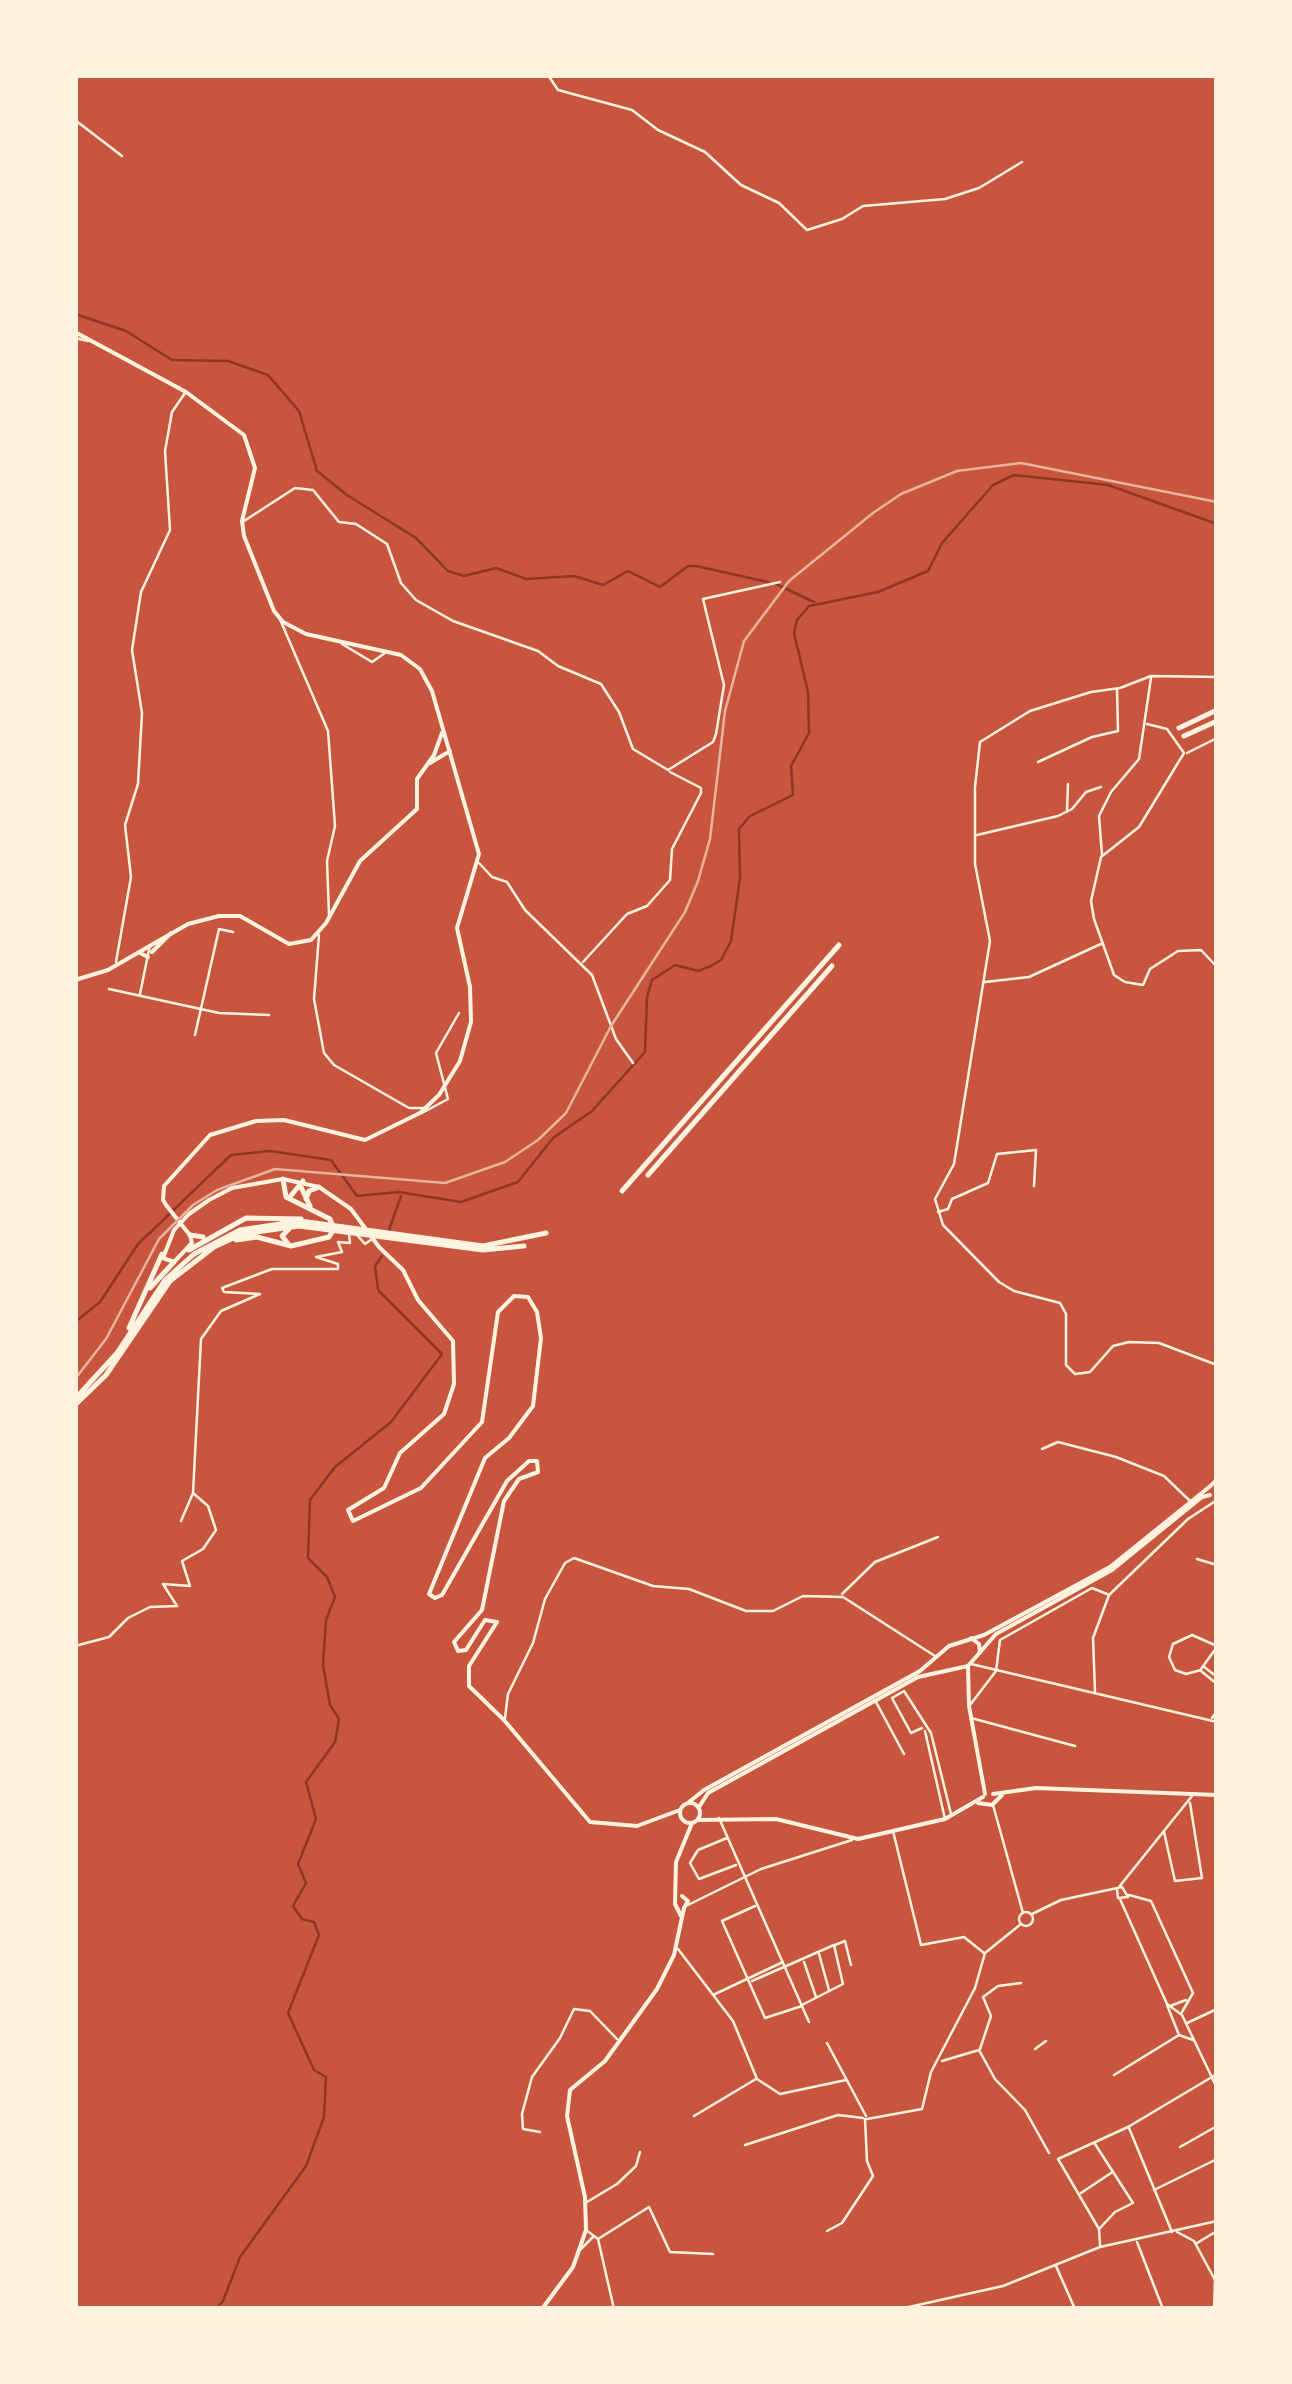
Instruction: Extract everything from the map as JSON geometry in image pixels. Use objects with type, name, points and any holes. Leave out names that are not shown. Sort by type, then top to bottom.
[{"type":"highway","points":[[1180,728],[1217,710]]},
{"type":"highway","points":[[1184,736],[1217,721]]},
{"type":"highway","points":[[622,1192],[839,945]]},
{"type":"highway","points":[[648,1176],[832,966]]},
{"type":"highway","points":[[214,1247],[249,1236],[292,1246],[322,1240],[332,1233],[330,1218],[288,1198],[283,1192],[283,1178]]},
{"type":"highway","points":[[288,1198],[302,1184]]},
{"type":"highway","points":[[302,1184],[306,1202],[316,1211]]},
{"type":"highway","points":[[306,1202],[309,1191],[320,1187]]},
{"type":"highway","points":[[189,1250],[233,1222],[264,1216],[483,1250],[524,1246]]},
{"type":"highway","points":[[75,1402],[102,1373],[165,1280],[194,1254],[254,1226],[324,1226]]},
{"type":"highway","points":[[292,1246],[282,1240],[286,1230],[324,1226]]},
{"type":"highway","points":[[75,1402],[106,1375],[170,1282],[214,1247],[254,1231],[324,1226]]},
{"type":"highway","points":[[188,1232],[198,1238],[211,1235]]},
{"type":"highway","points":[[425,1241],[483,1246],[546,1233]]},
{"type":"highway","points":[[126,1339],[162,1254]]},
{"type":"highway","points":[[146,1295],[174,1262]]},
{"type":"main road","points":[[75,335],[186,392],[234,424],[250,446],[255,468],[242,521],[247,548],[278,616],[306,634],[400,655],[420,669],[443,728],[478,862],[457,928],[470,988],[470,1022],[460,1061],[448,1084],[423,1111],[365,1140],[295,1120],[256,1122],[219,1131],[204,1140],[168,1179],[162,1194],[166,1205],[188,1232],[189,1250],[174,1262],[166,1262],[162,1254],[174,1230],[209,1200],[232,1188],[283,1178],[320,1187],[350,1208],[372,1239],[396,1262],[418,1300],[445,1330],[457,1364],[444,1414],[400,1453],[384,1488],[348,1510],[351,1520],[421,1488],[482,1422],[498,1312],[507,1300],[528,1297],[540,1322],[538,1384],[533,1406],[509,1438],[485,1458],[457,1518],[444,1567],[428,1589],[433,1598],[442,1595],[506,1482],[529,1461],[538,1462],[538,1472],[519,1479],[504,1501],[482,1610],[473,1625],[454,1642],[458,1651],[466,1650],[485,1620],[497,1622],[467,1672],[469,1686],[497,1712],[590,1822],[627,1827],[672,1816],[935,1659],[952,1644],[972,1638],[1110,1567],[1190,1502],[1213,1499]]},
{"type":"main road","points":[[433,760],[443,728]]},
{"type":"main road","points":[[75,980],[116,965],[179,928],[230,914],[289,944],[306,943],[319,933],[360,861],[414,814],[418,804],[417,779],[433,760],[450,751]]},
{"type":"main road","points":[[433,760],[453,764]]},
{"type":"main road","points":[[135,953],[149,958],[179,928]]},
{"type":"main road","points":[[1213,1499],[1217,1480]]},
{"type":"main road","points":[[989,1799],[969,1706],[966,1682],[970,1665],[996,1634],[1123,1563],[1202,1496],[1213,1499]]},
{"type":"main road","points":[[972,1638],[980,1653]]},
{"type":"main road","points":[[935,1659],[942,1674]]},
{"type":"main road","points":[[684,1833],[695,1822],[708,1793],[890,1696],[918,1677],[970,1665]]},
{"type":"main road","points":[[953,1672],[966,1682]]},
{"type":"main road","points":[[672,1816],[695,1822],[776,1818],[852,1840],[946,1819],[975,1803],[1036,1788],[1217,1796]]},
{"type":"main road","points":[[690,1802],[716,1818]]},
{"type":"main road","points":[[676,1899],[684,1833],[680,1810]]},
{"type":"main road","points":[[542,2309],[580,2250],[586,2233],[586,2203],[568,2126],[568,2098],[574,2083],[605,2061],[657,1989],[677,1947],[682,1920],[684,1903],[676,1881]]},
{"type":"main road","points":[[676,1899],[684,1903]]},
{"type":"main road","points":[[676,1899],[684,1903]]},
{"type":"street","points":[[548,75],[558,90],[632,110],[658,130],[706,152],[741,185],[778,203],[807,230],[842,219],[862,206],[945,198],[979,188],[1022,162]]},
{"type":"street","points":[[75,120],[122,156]]},
{"type":"street","points":[[116,965],[132,877],[126,825],[138,784],[142,713],[132,650],[142,592],[170,530],[165,451],[172,412],[186,392]]},
{"type":"street","points":[[242,521],[251,520],[295,488],[314,490],[339,522],[356,524],[387,544],[401,583],[416,600],[453,621],[538,651],[558,666],[600,684],[619,712],[633,749],[700,788],[701,793],[672,848],[670,880],[648,906],[632,910],[582,962]]},
{"type":"street","points":[[668,770],[713,742],[716,734],[724,685],[703,599],[780,582]]},
{"type":"street","points":[[278,616],[328,731],[335,826],[327,861],[330,916]]},
{"type":"street","points":[[341,642],[344,648],[372,662],[386,652]]},
{"type":"street","points":[[1217,678],[1151,676],[1038,707],[982,741],[974,787],[974,864],[990,935],[954,1164],[936,1199],[936,1213],[999,1282],[1024,1294],[1060,1303],[1066,1314],[1066,1365],[1074,1374],[1090,1372],[1113,1346],[1129,1342],[1159,1343],[1217,1365]]},
{"type":"street","points":[[1151,676],[1147,724],[1138,759],[1099,816],[1101,857],[1091,906],[1114,975],[1144,985],[1159,961],[1178,951],[1201,950],[1217,967]]},
{"type":"street","points":[[1038,762],[1092,736],[1118,731],[1116,688]]},
{"type":"street","points":[[1147,724],[1166,729],[1184,753]]},
{"type":"street","points":[[1101,857],[1138,827],[1184,753],[1217,738]]},
{"type":"street","points":[[1066,812],[1068,784]]},
{"type":"street","points":[[976,835],[1066,812],[1086,792],[1101,787]]},
{"type":"street","points":[[478,862],[492,877],[507,882],[525,910],[582,962],[592,975],[616,1039],[633,1063]]},
{"type":"street","points":[[195,1035],[219,929],[233,932]]},
{"type":"street","points":[[319,933],[314,999],[324,1052],[334,1065],[410,1108],[423,1111]]},
{"type":"street","points":[[984,983],[1029,978],[1104,942]]},
{"type":"street","points":[[139,996],[149,945]]},
{"type":"street","points":[[109,989],[200,1009],[268,1015]]},
{"type":"street","points":[[448,1084],[436,1053],[460,1013]]},
{"type":"street","points":[[936,1213],[948,1209],[952,1199],[990,1180],[997,1154],[1036,1150],[1034,1186]]},
{"type":"street","points":[[182,1521],[193,1494],[201,1338],[221,1311],[260,1294],[224,1292],[223,1287],[280,1268],[338,1269],[338,1264],[316,1258],[342,1252],[338,1242],[352,1242],[348,1226],[365,1244],[372,1239]]},
{"type":"street","points":[[1042,1448],[1058,1442],[1116,1456],[1164,1476],[1190,1502]]},
{"type":"street","points":[[75,1646],[109,1637],[128,1618],[150,1607],[177,1606],[163,1584],[190,1586],[182,1561],[203,1549],[216,1530],[208,1506],[193,1494]]},
{"type":"street","points":[[1095,1692],[1093,1638],[1109,1595],[1213,1499]]},
{"type":"street","points":[[841,1596],[875,1562],[938,1537]]},
{"type":"street","points":[[504,1720],[545,1599],[565,1563],[574,1558],[650,1586],[688,1589],[746,1611],[773,1611],[802,1596],[841,1596],[854,1600],[935,1659]]},
{"type":"street","points":[[1198,1559],[1217,1566]]},
{"type":"street","points":[[969,1706],[998,1667],[1004,1637],[1092,1588],[1109,1595]]},
{"type":"street","points":[[1192,1635],[1217,1647],[1202,1668],[1186,1674],[1175,1670],[1170,1660],[1173,1644],[1192,1635]]},
{"type":"street","points":[[980,1653],[988,1665]]},
{"type":"street","points":[[970,1665],[998,1667],[1217,1722]]},
{"type":"street","points":[[1202,1668],[1217,1677]]},
{"type":"street","points":[[1202,1668],[1217,1684]]},
{"type":"street","points":[[925,1729],[910,1733],[890,1696],[904,1691],[925,1729],[952,1816]]},
{"type":"street","points":[[875,1701],[904,1754]]},
{"type":"street","points":[[497,1712],[506,1710]]},
{"type":"street","points":[[1212,1718],[1217,1711]]},
{"type":"street","points":[[971,1718],[1074,1746]]},
{"type":"street","points":[[934,1756],[946,1819]]},
{"type":"street","points":[[936,1781],[943,1780]]},
{"type":"street","points":[[1164,1832],[1175,1880],[1202,1878],[1192,1796]]},
{"type":"street","points":[[745,2145],[838,2115],[866,2119],[922,2109],[931,2072],[941,2061],[976,1988],[986,1954],[1021,1924],[1023,1913],[989,1799]]},
{"type":"street","points":[[1023,1913],[1032,1914],[1061,1900],[1118,1889],[1190,1804]]},
{"type":"street","points":[[944,1810],[950,1809]]},
{"type":"street","points":[[716,1818],[809,2022]]},
{"type":"street","points":[[894,1831],[920,1944],[964,1938],[986,1954]]},
{"type":"street","points":[[727,1838],[692,1854],[694,1876],[702,1879],[737,1864]]},
{"type":"street","points":[[684,1903],[742,1878],[852,1840]]},
{"type":"street","points":[[1118,1889],[1151,1901],[1193,1994],[1182,2015]]},
{"type":"street","points":[[1118,1889],[1179,2034],[1194,2040]]},
{"type":"street","points":[[1120,1900],[1128,1895]]},
{"type":"street","points":[[756,1905],[722,1921],[767,2020],[844,1984],[834,1945]]},
{"type":"street","points":[[1021,1924],[1031,1924],[1032,1914]]},
{"type":"street","points":[[712,1995],[845,1941],[851,1965]]},
{"type":"street","points":[[677,1947],[733,2021],[757,2078],[780,2094],[846,2080]]},
{"type":"street","points":[[818,1952],[830,1991]]},
{"type":"street","points":[[803,1959],[816,1998]]},
{"type":"street","points":[[1021,1983],[998,1986],[983,1997],[992,2016],[979,2050],[994,2080],[1025,2110],[1049,2153]]},
{"type":"street","points":[[1168,2005],[1187,2000]]},
{"type":"street","points":[[1168,2005],[1182,2015],[1217,2088]]},
{"type":"street","points":[[540,2132],[523,2129],[522,2114],[532,2078],[560,2038],[574,2009],[590,2011],[618,2039]]},
{"type":"street","points":[[1186,2023],[1217,2009]]},
{"type":"street","points":[[1114,2075],[1179,2034]]},
{"type":"street","points":[[1035,2049],[1046,2041]]},
{"type":"street","points":[[827,2043],[866,2119],[867,2161],[873,2176],[842,2222],[828,2231]]},
{"type":"street","points":[[941,2061],[979,2050]]},
{"type":"street","points":[[1100,2246],[1099,2229],[1058,2159],[1128,2127],[1217,2074]]},
{"type":"street","points":[[694,2116],[757,2078]]},
{"type":"street","points":[[1180,2147],[1217,2126]]},
{"type":"street","points":[[1128,2127],[1153,2191],[1174,2231],[1196,2244],[1214,2280],[1214,2309]]},
{"type":"street","points":[[1094,2143],[1133,2203],[1115,2212],[1099,2229]]},
{"type":"street","points":[[586,2203],[636,2166],[640,2152]]},
{"type":"street","points":[[1153,2191],[1217,2159]]},
{"type":"street","points":[[1078,2195],[1112,2172]]},
{"type":"street","points":[[580,2250],[649,2207],[670,2252],[714,2254]]},
{"type":"street","points":[[900,2309],[1004,2286],[1100,2246],[1217,2220]]},
{"type":"street","points":[[1196,2244],[1217,2230]]},
{"type":"street","points":[[586,2233],[596,2237]]},
{"type":"street","points":[[596,2237],[614,2309]]},
{"type":"street","points":[[1136,2240],[1162,2309]]},
{"type":"street","points":[[1055,2264],[1075,2309]]},
{"type":"waterway","points":[[75,314],[126,331],[172,360],[228,361],[268,375],[299,411],[317,471],[347,495],[416,538],[448,571],[464,576],[496,568],[526,579],[574,576],[603,585],[628,571],[660,587],[688,566],[696,566],[768,582]]},
{"type":"waterway","points":[[75,1322],[100,1302],[138,1244],[231,1155],[270,1151],[331,1160],[357,1196],[399,1192],[461,1202],[518,1182],[553,1138],[592,1111],[645,1052],[647,997],[652,980],[675,965],[698,971],[711,966],[721,960],[731,941],[740,878],[739,829],[750,816],[793,795],[791,766],[809,733],[808,692],[794,633],[797,620],[809,606],[878,592],[928,571],[942,543],[993,485],[1014,475],[1108,485],[1217,524]]},
{"type":"waterway","points":[[776,584],[814,602]]},
{"type":"waterway","points":[[389,1230],[401,1196]]},
{"type":"waterway","points":[[378,1289],[375,1266],[382,1256]]},
{"type":"waterway","points":[[216,2309],[223,2301],[240,2257],[306,2166],[324,2117],[326,2077],[314,2070],[288,2013],[319,1935],[314,1922],[302,1919],[293,1906],[306,1883],[298,1864],[316,1819],[306,1782],[335,1742],[339,1719],[330,1705],[323,1665],[326,1620],[335,1597],[327,1577],[308,1558],[310,1500],[335,1467],[391,1422],[442,1354],[379,1291]]},
{"type":"railway","points":[[75,1379],[106,1339],[159,1239],[193,1205],[217,1190],[275,1169],[445,1183],[505,1162],[538,1140],[566,1113],[611,1026],[685,912],[698,881],[710,839],[725,711],[744,641],[789,581],[873,513],[901,494],[957,471],[1021,463],[1217,502]]}]
